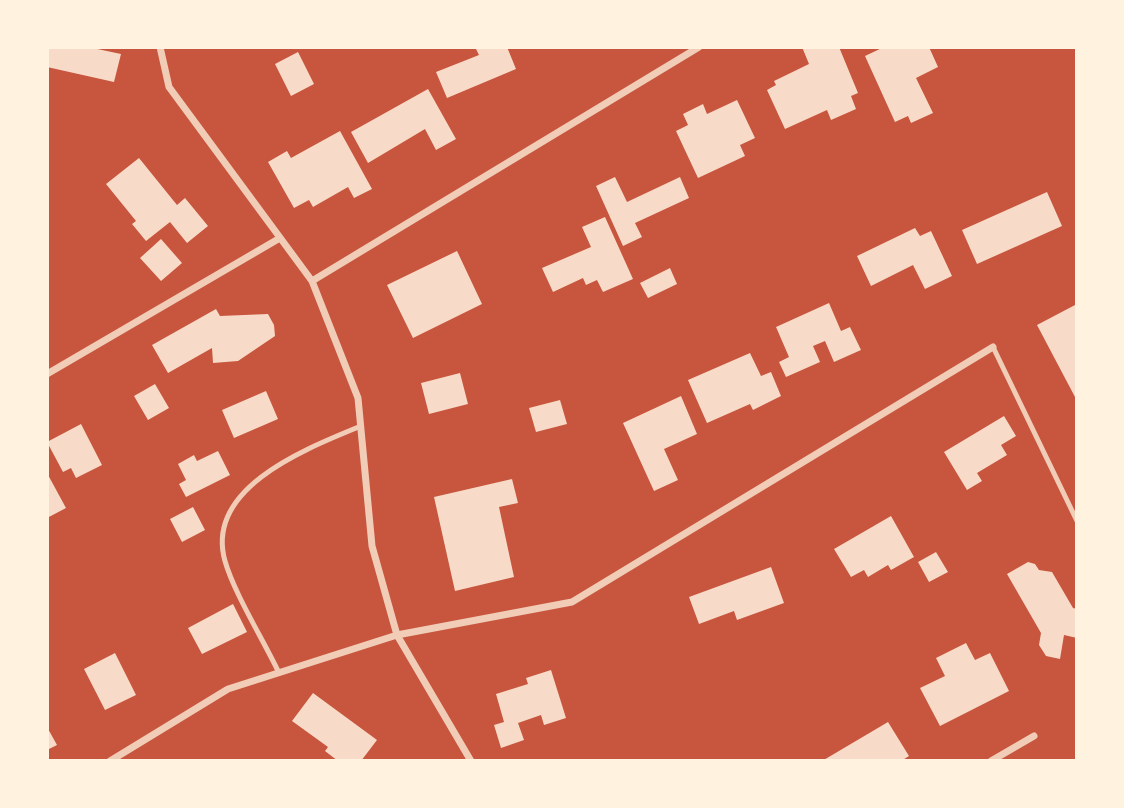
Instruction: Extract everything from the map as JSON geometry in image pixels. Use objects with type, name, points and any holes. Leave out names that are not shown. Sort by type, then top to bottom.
[{"type":"street","points":[[160,47],[169,87],[312,281],[358,398],[372,546],[397,635],[471,761]]},
{"type":"street","points":[[312,281],[699,47]]},
{"type":"street","points":[[47,374],[280,238]]},
{"type":"street","points":[[110,761],[228,689],[397,635],[572,601],[993,346]]},
{"type":"street","points":[[991,761],[1034,736]]},
{"type":"lane","points":[[993,346],[1077,521]]},
{"type":"lane","points":[[279,673],[225,562],[221,537],[237,497],[297,452],[361,426]]},
{"type":"building","points":[[47,47],[88,47],[121,54],[114,82],[47,67]]},
{"type":"building","points":[[475,47],[507,47],[516,69],[447,98],[436,72],[479,55]]},
{"type":"building","points":[[802,47],[839,47],[858,93],[851,96],[856,109],[831,120],[827,110],[785,129],[767,90],[776,85],[774,81],[809,64]]},
{"type":"building","points":[[884,47],[929,47],[938,67],[916,78],[933,113],[911,123],[908,116],[895,122],[865,56]]},
{"type":"building","points":[[298,52],[314,84],[291,96],[275,64]]},
{"type":"building","points":[[428,89],[456,139],[436,150],[425,129],[368,163],[351,132]]},
{"type":"building","points":[[737,100],[755,138],[740,145],[745,156],[698,178],[676,131],[688,125],[683,114],[703,104],[707,114]]},
{"type":"building","points":[[340,131],[372,189],[354,198],[348,187],[313,207],[309,200],[294,208],[268,162],[287,151],[291,158]]},
{"type":"building","points":[[139,158],[177,205],[185,198],[208,226],[187,243],[170,222],[146,241],[132,224],[136,221],[106,184]]},
{"type":"building","points":[[615,177],[627,202],[680,177],[689,198],[635,223],[642,237],[623,246],[596,186]]},
{"type":"building","points":[[1047,192],[1062,226],[977,264],[962,230]]},
{"type":"building","points":[[605,217],[633,279],[603,292],[597,280],[586,285],[583,278],[553,292],[542,268],[591,247],[582,227]]},
{"type":"building","points":[[915,228],[920,236],[931,231],[952,276],[925,289],[913,265],[871,286],[857,256]]},
{"type":"building","points":[[161,239],[182,263],[161,281],[140,258]]},
{"type":"building","points":[[457,251],[482,304],[413,338],[387,285]]},
{"type":"building","points":[[670,268],[677,284],[648,298],[640,283]]},
{"type":"building","points":[[829,303],[841,331],[850,327],[861,350],[834,362],[825,341],[813,346],[820,362],[786,377],[779,362],[789,357],[776,327]]},
{"type":"building","points":[[1075,305],[1077,396],[1075,397],[1037,325]]},
{"type":"building","points":[[216,309],[220,316],[268,314],[274,325],[275,336],[238,361],[213,363],[212,348],[168,373],[152,345]]},
{"type":"building","points":[[750,353],[761,376],[771,372],[781,396],[753,410],[750,404],[707,423],[688,380]]},
{"type":"building","points":[[460,373],[468,404],[429,414],[421,383]]},
{"type":"building","points":[[155,384],[169,408],[148,420],[134,396]]},
{"type":"building","points":[[266,391],[278,419],[234,438],[222,410]]},
{"type":"building","points":[[681,396],[697,434],[664,449],[678,480],[654,491],[623,423]]},
{"type":"building","points":[[560,400],[567,424],[536,432],[529,408]]},
{"type":"building","points":[[1004,416],[1016,436],[1001,445],[1007,455],[977,473],[982,481],[967,490],[944,452]]},
{"type":"building","points":[[81,424],[102,465],[76,478],[71,468],[63,472],[47,442]]},
{"type":"building","points":[[218,451],[230,475],[186,497],[179,484],[186,480],[178,464],[194,455],[197,461]]},
{"type":"building","points":[[47,473],[66,508],[47,518]]},
{"type":"building","points":[[512,479],[518,503],[499,507],[514,577],[455,591],[434,497]]},
{"type":"building","points":[[193,507],[205,530],[182,542],[170,519]]},
{"type":"building","points":[[891,516],[914,557],[891,570],[888,565],[868,577],[864,570],[851,577],[834,549]]},
{"type":"building","points":[[936,552],[948,572],[929,582],[918,562]]},
{"type":"building","points":[[1028,562],[1035,564],[1039,570],[1052,572],[1073,608],[1077,609],[1077,638],[1064,635],[1060,659],[1046,656],[1039,645],[1041,633],[1007,574]]},
{"type":"building","points":[[771,567],[784,603],[737,620],[734,611],[699,624],[689,597]]},
{"type":"building","points":[[233,604],[247,632],[202,654],[188,628]]},
{"type":"building","points":[[966,643],[975,660],[990,653],[1009,691],[940,726],[920,688],[945,676],[936,658]]},
{"type":"building","points":[[115,653],[136,695],[105,710],[84,669]]},
{"type":"building","points":[[551,670],[566,718],[544,725],[541,715],[518,723],[524,740],[501,748],[494,725],[504,722],[496,694],[528,684],[526,678]]},
{"type":"building","points":[[313,693],[377,740],[361,761],[338,761],[325,751],[328,747],[292,721]]},
{"type":"building","points":[[888,722],[909,756],[901,761],[822,761]]},
{"type":"building","points":[[47,727],[57,745],[47,750]]}]
